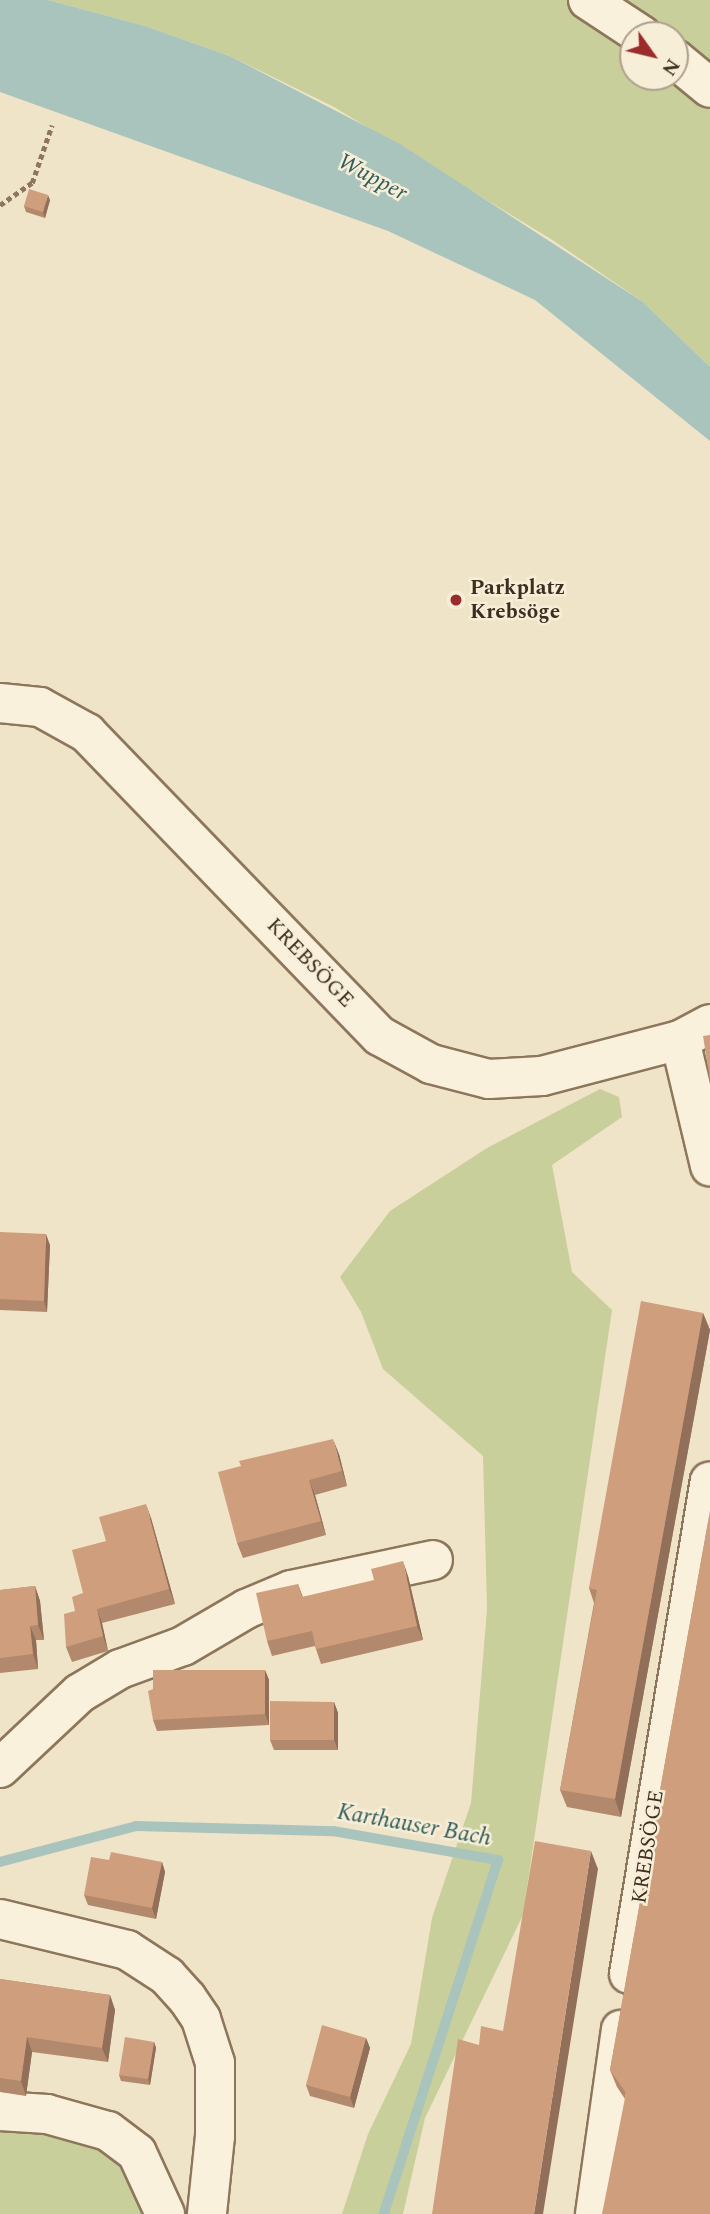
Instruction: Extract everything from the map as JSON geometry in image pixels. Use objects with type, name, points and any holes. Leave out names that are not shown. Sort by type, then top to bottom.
[{"type":"street","points":[[588,0],[620,21]]},
{"type":"street","points":[[689,71],[710,89]]},
{"type":"street","name":"KREBSÖGE","points":[[0,704],[40,707],[87,733],[380,1036],[431,1065],[489,1079],[542,1076],[695,1032],[710,1166]]},
{"type":"street","name":"KREBSÖGE","points":[[595,2214],[647,1849],[710,1482]]},
{"type":"street","points":[[0,1768],[80,1693],[120,1669],[190,1643],[246,1609],[291,1590],[433,1560]]},
{"type":"street","points":[[0,1919],[127,1950],[167,1976],[187,1998],[201,2019],[215,2063],[215,2136],[206,2214]]},
{"type":"street","points":[[0,2111],[47,2114],[108,2130],[137,2153],[165,2214]]},
{"type":"path","points":[[0,205],[32,183],[52,125]]},
{"type":"green space","points":[[48,0],[710,0],[710,367],[643,302],[554,241],[334,107],[232,57],[145,26]]},
{"type":"green space","points":[[600,1089],[619,1097],[622,1117],[552,1165],[572,1272],[612,1310],[523,1915],[425,2118],[403,2214],[342,2214],[368,2134],[411,2044],[432,1918],[471,1803],[487,1609],[483,1456],[383,1369],[361,1312],[340,1277],[390,1211],[487,1148]]},
{"type":"green space","points":[[0,2120],[130,2155],[144,2214],[0,2214]]},
{"type":"water","name":"Wupper","points":[[0,0],[48,0],[145,26],[232,57],[400,144],[643,302],[710,367],[710,441],[535,300],[388,231],[0,92]]},
{"type":"building","points":[[29,189],[48,195],[43,212],[24,206]]},
{"type":"building","points":[[710,1035],[710,1080],[703,1036]]},
{"type":"building","points":[[0,1232],[46,1234],[44,1301],[0,1299]]},
{"type":"building","points":[[641,1301],[703,1313],[615,1799],[560,1790],[597,1590],[589,1588]]},
{"type":"building","points":[[333,1439],[342,1471],[309,1480],[321,1521],[237,1543],[218,1472],[241,1466],[239,1461]]},
{"type":"building","points":[[146,1504],[169,1589],[97,1609],[103,1636],[66,1647],[64,1614],[75,1611],[72,1597],[83,1593],[72,1550],[106,1541],[99,1517]]},
{"type":"building","points":[[710,1511],[710,2214],[602,2214],[626,2093],[610,2070]]},
{"type":"building","points":[[403,1561],[417,1626],[316,1649],[312,1631],[267,1641],[256,1593],[298,1584],[302,1597],[374,1580],[371,1569]]},
{"type":"building","points":[[35,1586],[38,1625],[30,1626],[33,1654],[0,1658],[0,1590]]},
{"type":"building","points":[[153,1670],[265,1670],[265,1714],[153,1720],[148,1691],[153,1689]]},
{"type":"building","points":[[270,1701],[334,1702],[334,1740],[270,1740]]},
{"type":"building","points":[[535,1841],[591,1851],[534,2214],[432,2214],[458,2039],[479,2045],[481,2026],[503,2031]]},
{"type":"building","points":[[111,1852],[162,1862],[152,1908],[84,1895],[91,1857],[109,1860]]},
{"type":"building","points":[[0,1979],[110,1995],[102,2048],[27,2037],[21,2081],[0,2078]]},
{"type":"building","points":[[322,2025],[366,2038],[350,2097],[306,2085]]},
{"type":"building","points":[[125,2037],[154,2042],[148,2079],[119,2075]]},
{"type":"waterway","name":"Karthauser Bach","points":[[0,1862],[136,1826],[333,1831],[498,1860],[384,2214]]},
{"type":"place","name":"Parkplatz Krebsöge","points":[[456,600]]}]
